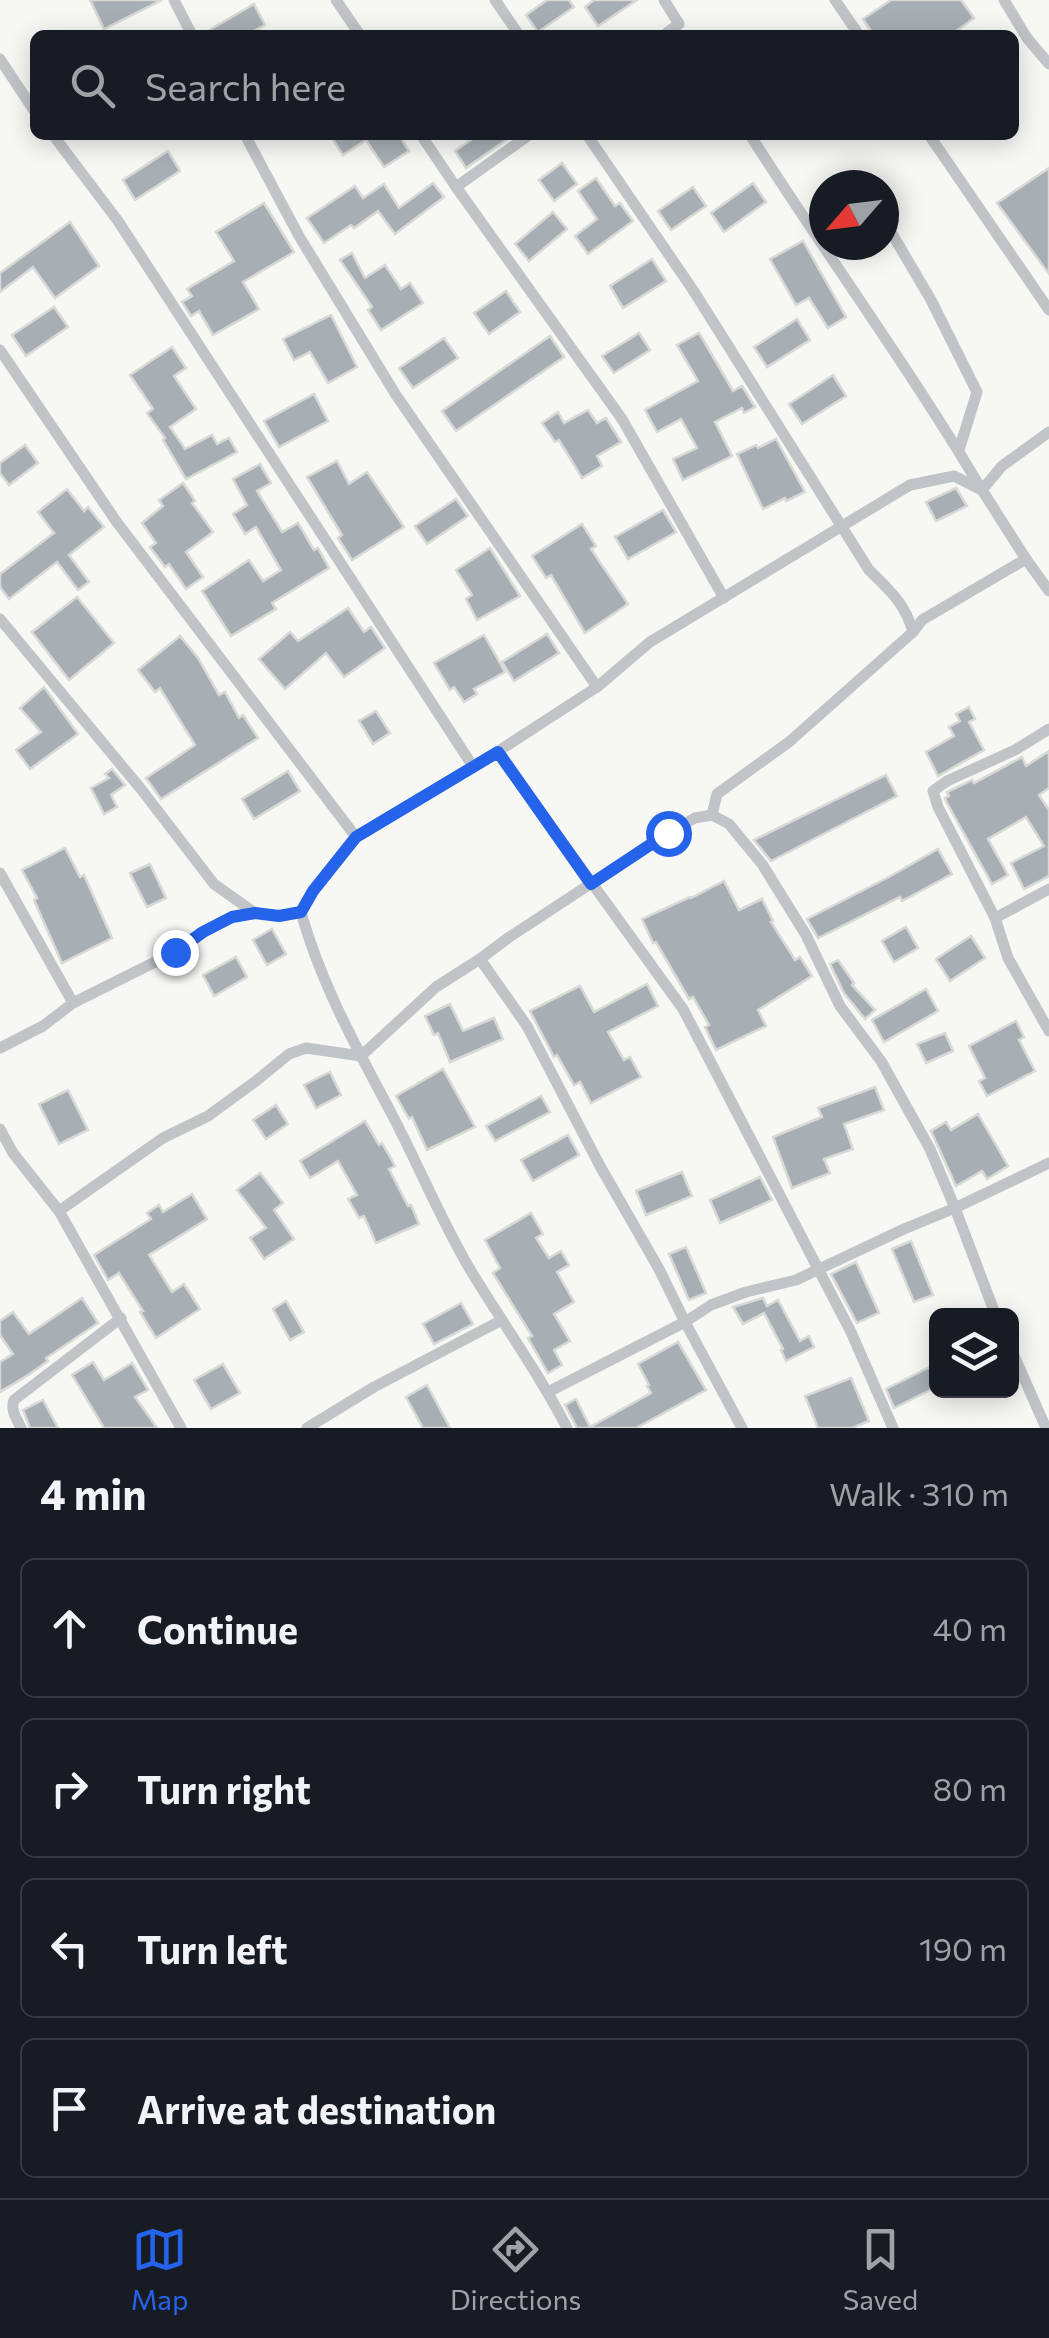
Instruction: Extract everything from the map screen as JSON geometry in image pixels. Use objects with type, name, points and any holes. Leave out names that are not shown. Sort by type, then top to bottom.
[{"type":"street","points":[[174,0],[189,30]]},
{"type":"street","points":[[336,0],[357,30]]},
{"type":"street","points":[[496,0],[516,30]]},
{"type":"street","points":[[664,0],[683,29]]},
{"type":"street","points":[[834,0],[855,30]]},
{"type":"street","points":[[1004,0],[1027,38],[1049,64]]},
{"type":"street","points":[[0,59],[30,104]]},
{"type":"street","points":[[56,140],[118,222],[472,765]]},
{"type":"street","points":[[248,140],[299,236],[396,395],[597,686]]},
{"type":"street","points":[[424,140],[622,419],[724,598]]},
{"type":"street","points":[[456,187],[522,140]]},
{"type":"street","points":[[591,140],[693,290],[869,570],[908,613],[913,632]]},
{"type":"street","points":[[753,140],[1049,591]]},
{"type":"street","points":[[932,140],[1049,310]]},
{"type":"street","points":[[899,245],[932,300],[977,392],[958,450]]},
{"type":"street","points":[[0,350],[116,521],[356,837]]},
{"type":"street","points":[[982,490],[1002,466],[1049,432]]},
{"type":"street","points":[[567,1428],[469,1268],[361,1056],[311,949],[301,912],[356,837],[498,752],[597,686],[650,642],[910,485],[954,476],[982,490]]},
{"type":"street","points":[[712,815],[717,794],[789,742],[922,620],[1026,559]]},
{"type":"street","points":[[0,619],[141,788],[214,884],[255,913]]},
{"type":"street","points":[[1049,729],[933,791],[995,918],[1008,958],[1049,1031]]},
{"type":"street","points":[[498,752],[683,1009],[820,1270],[893,1428]]},
{"type":"street","points":[[361,1056],[436,987],[668,833],[695,818],[712,815],[729,824],[762,864],[806,935],[840,1006],[890,1076],[930,1149],[993,1308]]},
{"type":"street","points":[[0,873],[73,1004]]},
{"type":"street","points":[[995,918],[1049,889]]},
{"type":"street","points":[[0,1048],[232,917],[301,912]]},
{"type":"street","points":[[480,959],[527,1026],[742,1428]]},
{"type":"street","points":[[59,1211],[163,1138],[208,1116],[289,1054],[306,1048],[361,1056]]},
{"type":"street","points":[[0,1128],[13,1153],[59,1211],[181,1428]]},
{"type":"street","points":[[548,1392],[711,1305],[820,1270],[1049,1162]]},
{"type":"street","points":[[21,1428],[12,1405],[14,1400],[121,1318]]},
{"type":"street","points":[[307,1428],[374,1387],[502,1320]]},
{"type":"street","points":[[1019,1367],[1046,1428]]},
{"type":"building","points":[[90,0],[162,0],[104,29]]},
{"type":"building","points":[[547,0],[569,0],[574,7],[541,30],[537,30],[526,15]]},
{"type":"building","points":[[594,0],[637,0],[598,26],[585,7]]},
{"type":"building","points":[[891,0],[961,0],[974,18],[958,30],[871,30],[863,19]]},
{"type":"building","points":[[254,4],[265,25],[256,30],[210,30]]},
{"type":"building","points":[[333,140],[366,140],[343,155]]},
{"type":"building","points":[[366,140],[402,140],[409,151],[384,167]]},
{"type":"building","points":[[471,140],[506,140],[466,168],[455,151]]},
{"type":"building","points":[[168,151],[180,171],[135,200],[123,180]]},
{"type":"building","points":[[562,163],[577,184],[554,201],[539,180]]},
{"type":"building","points":[[1049,168],[1049,274],[997,203]]},
{"type":"building","points":[[596,178],[615,206],[620,203],[633,221],[588,254],[575,236],[597,219],[578,191]]},
{"type":"building","points":[[433,183],[444,197],[395,234],[378,211],[324,243],[307,218],[355,186],[363,198],[384,184],[399,208]]},
{"type":"building","points":[[753,183],[766,202],[724,232],[711,213]]},
{"type":"building","points":[[693,187],[706,206],[671,230],[658,211]]},
{"type":"building","points":[[264,203],[294,252],[243,282],[259,309],[213,335],[199,311],[191,316],[182,302],[192,296],[187,289],[234,261],[216,232]]},
{"type":"building","points":[[553,212],[567,229],[529,261],[515,244]]},
{"type":"building","points":[[70,222],[99,266],[55,298],[33,267],[0,292],[0,273]]},
{"type":"building","points":[[803,241],[809,260],[814,260],[846,317],[828,328],[809,298],[796,305],[770,259]]},
{"type":"building","points":[[352,253],[365,278],[385,265],[401,289],[410,283],[423,303],[381,330],[368,310],[372,307],[340,260]]},
{"type":"building","points":[[652,259],[666,281],[623,308],[610,286]]},
{"type":"building","points":[[506,291],[520,312],[489,334],[474,313]]},
{"type":"building","points":[[54,307],[68,327],[26,356],[12,335]]},
{"type":"building","points":[[331,315],[357,367],[328,383],[310,352],[294,360],[283,339]]},
{"type":"building","points":[[797,319],[810,340],[767,367],[754,347]]},
{"type":"building","points":[[639,333],[650,350],[614,373],[602,356]]},
{"type":"building","points":[[699,333],[733,391],[742,386],[755,407],[744,413],[742,408],[715,422],[732,456],[683,480],[673,459],[697,448],[681,419],[657,432],[645,410],[698,381],[677,345]]},
{"type":"building","points":[[550,336],[564,357],[456,431],[442,411]]},
{"type":"building","points":[[444,338],[458,358],[413,388],[399,368]]},
{"type":"building","points":[[172,347],[186,368],[174,376],[196,409],[170,427],[185,449],[212,435],[217,444],[229,438],[237,452],[186,479],[147,413],[153,409],[130,375]]},
{"type":"building","points":[[833,375],[846,396],[802,424],[789,404]]},
{"type":"building","points":[[314,394],[328,421],[279,447],[264,421]]},
{"type":"building","points":[[588,410],[597,423],[606,418],[621,442],[597,456],[602,466],[582,478],[559,440],[555,442],[542,423],[558,412],[564,423]]},
{"type":"building","points":[[776,439],[805,492],[763,509],[737,454]]},
{"type":"building","points":[[25,445],[38,463],[9,485],[0,473],[0,463]]},
{"type":"building","points":[[337,461],[349,484],[367,472],[404,527],[352,560],[338,538],[342,535],[307,477]]},
{"type":"building","points":[[260,464],[271,483],[257,491],[282,532],[298,523],[329,568],[272,603],[276,609],[231,636],[202,591],[249,560],[263,581],[281,570],[256,527],[245,534],[233,514],[247,505],[233,479]]},
{"type":"building","points":[[183,483],[213,532],[186,552],[203,577],[186,589],[169,564],[165,567],[150,547],[156,543],[142,523],[163,506],[159,500]]},
{"type":"building","points":[[956,488],[967,506],[936,521],[926,502]]},
{"type":"building","points":[[67,489],[84,511],[88,507],[104,527],[69,555],[89,582],[78,590],[57,562],[9,599],[0,587],[0,574],[54,533],[38,512]]},
{"type":"building","points":[[456,499],[468,516],[427,544],[415,526]]},
{"type":"building","points":[[663,510],[676,532],[628,559],[615,537]]},
{"type":"building","points":[[582,524],[596,546],[591,549],[628,604],[585,633],[551,575],[546,578],[532,556]]},
{"type":"building","points":[[490,548],[520,596],[477,620],[466,599],[472,595],[456,570]]},
{"type":"building","points":[[77,597],[114,643],[69,680],[32,632]]},
{"type":"building","points":[[348,608],[364,632],[371,627],[385,648],[344,677],[326,653],[285,689],[259,659],[290,632],[298,641]]},
{"type":"building","points":[[547,634],[559,653],[514,681],[502,662]]},
{"type":"building","points":[[484,635],[505,672],[474,689],[477,694],[464,702],[454,687],[450,690],[434,663]]},
{"type":"building","points":[[180,636],[219,695],[225,692],[239,718],[243,715],[258,738],[161,799],[146,778],[195,745],[160,688],[155,692],[138,670]]},
{"type":"building","points":[[44,687],[78,734],[30,769],[16,750],[41,732],[20,708]]},
{"type":"building","points":[[969,707],[975,719],[969,722],[984,750],[938,776],[926,752],[954,736],[949,727],[960,721],[956,714]]},
{"type":"building","points":[[376,711],[390,733],[373,744],[359,721]]},
{"type":"building","points":[[1049,751],[1049,788],[1039,795],[1049,810],[1049,876],[1024,889],[1011,863],[1044,846],[1026,817],[988,839],[1008,875],[992,884],[947,803],[947,792],[972,780],[974,783],[1022,757],[1026,766]]},
{"type":"building","points":[[112,769],[125,785],[111,795],[117,807],[104,814],[91,788],[109,778],[105,774]]},
{"type":"building","points":[[288,771],[300,791],[254,819],[242,799]]},
{"type":"building","points":[[886,775],[897,796],[771,861],[754,840]]},
{"type":"building","points":[[65,848],[80,877],[84,875],[112,938],[62,963],[22,870]]},
{"type":"building","points":[[938,849],[952,874],[818,938],[807,919]]},
{"type":"building","points":[[150,864],[166,898],[147,907],[130,873]]},
{"type":"building","points":[[724,881],[739,910],[762,899],[771,922],[795,960],[800,957],[812,976],[758,1010],[766,1026],[716,1050],[705,1027],[709,1025],[656,942],[653,943],[642,919]]},
{"type":"building","points":[[906,927],[918,948],[894,962],[882,941]]},
{"type":"building","points":[[272,929],[286,954],[267,965],[253,940]]},
{"type":"building","points":[[971,936],[985,958],[950,981],[936,959]]},
{"type":"building","points":[[236,957],[247,977],[214,996],[203,975]]},
{"type":"building","points":[[838,960],[852,985],[875,1010],[865,1019],[844,993],[830,964]]},
{"type":"building","points":[[647,984],[658,1006],[608,1032],[624,1060],[630,1057],[641,1077],[591,1103],[580,1082],[574,1085],[557,1055],[554,1057],[530,1011],[580,986],[594,1012]]},
{"type":"building","points":[[926,989],[938,1011],[884,1042],[872,1020]]},
{"type":"building","points":[[450,1004],[463,1031],[494,1018],[503,1039],[450,1062],[438,1033],[434,1035],[425,1016]]},
{"type":"building","points":[[1016,1021],[1024,1037],[1019,1040],[1035,1071],[987,1096],[979,1081],[985,1078],[969,1046]]},
{"type":"building","points":[[945,1033],[953,1051],[926,1063],[917,1044]]},
{"type":"building","points":[[443,1069],[475,1127],[427,1150],[412,1117],[409,1119],[396,1096]]},
{"type":"building","points":[[330,1072],[341,1095],[316,1108],[304,1085]]},
{"type":"building","points":[[875,1087],[884,1110],[844,1124],[853,1149],[824,1159],[830,1173],[792,1188],[773,1137],[822,1117],[818,1108]]},
{"type":"building","points":[[68,1090],[88,1130],[59,1144],[39,1104]]},
{"type":"building","points":[[541,1096],[550,1112],[495,1141],[486,1126]]},
{"type":"building","points":[[276,1105],[288,1124],[266,1139],[253,1120]]},
{"type":"building","points":[[978,1114],[1008,1166],[987,1179],[982,1171],[956,1186],[931,1131],[946,1122],[951,1130]]},
{"type":"building","points":[[365,1121],[395,1166],[389,1169],[419,1224],[376,1243],[364,1216],[359,1218],[348,1199],[357,1195],[338,1161],[310,1178],[300,1161]]},
{"type":"building","points":[[568,1135],[579,1155],[533,1181],[521,1160]]},
{"type":"building","points":[[682,1172],[692,1196],[646,1215],[636,1191]]},
{"type":"building","points":[[260,1173],[283,1203],[274,1210],[294,1239],[264,1259],[250,1238],[266,1228],[237,1190]]},
{"type":"building","points":[[760,1177],[772,1200],[720,1223],[710,1200]]},
{"type":"building","points":[[192,1194],[207,1219],[149,1255],[172,1292],[184,1284],[200,1309],[156,1338],[119,1273],[108,1280],[94,1255],[151,1219],[147,1213],[159,1205],[163,1212]]},
{"type":"building","points":[[531,1213],[543,1234],[536,1238],[549,1258],[561,1251],[569,1265],[557,1272],[574,1302],[554,1314],[570,1341],[554,1350],[562,1365],[548,1373],[528,1338],[532,1336],[493,1273],[500,1268],[485,1240]]},
{"type":"building","points":[[911,1241],[933,1295],[914,1302],[892,1249]]},
{"type":"building","points":[[686,1247],[706,1293],[689,1300],[669,1254]]},
{"type":"building","points":[[856,1262],[879,1313],[857,1323],[831,1274]]},
{"type":"building","points":[[82,1298],[98,1323],[0,1392],[0,1362],[13,1354],[0,1335],[0,1321],[13,1312],[29,1334]]},
{"type":"building","points":[[763,1298],[767,1306],[778,1300],[800,1341],[809,1336],[814,1347],[786,1361],[764,1313],[743,1324],[733,1307]]},
{"type":"building","points":[[286,1301],[304,1332],[290,1340],[273,1309]]},
{"type":"building","points":[[461,1303],[473,1324],[434,1344],[423,1324]]},
{"type":"building","points":[[678,1342],[706,1390],[636,1428],[577,1428],[565,1405],[576,1399],[590,1427],[651,1393],[638,1364]]},
{"type":"building","points":[[93,1362],[104,1380],[132,1363],[148,1390],[135,1397],[157,1428],[104,1428],[72,1375]]},
{"type":"building","points":[[223,1364],[240,1393],[211,1409],[194,1380]]},
{"type":"building","points":[[929,1368],[929,1390],[894,1408],[886,1389]]},
{"type":"building","points":[[851,1378],[869,1421],[852,1428],[818,1428],[805,1396]]},
{"type":"building","points":[[427,1385],[450,1428],[423,1428],[406,1397]]},
{"type":"building","points":[[43,1400],[58,1428],[30,1428],[23,1410]]},
{"type":"route","points":[[175,952],[232,917],[301,912],[356,837],[498,752],[591,884],[668,833]]}]
